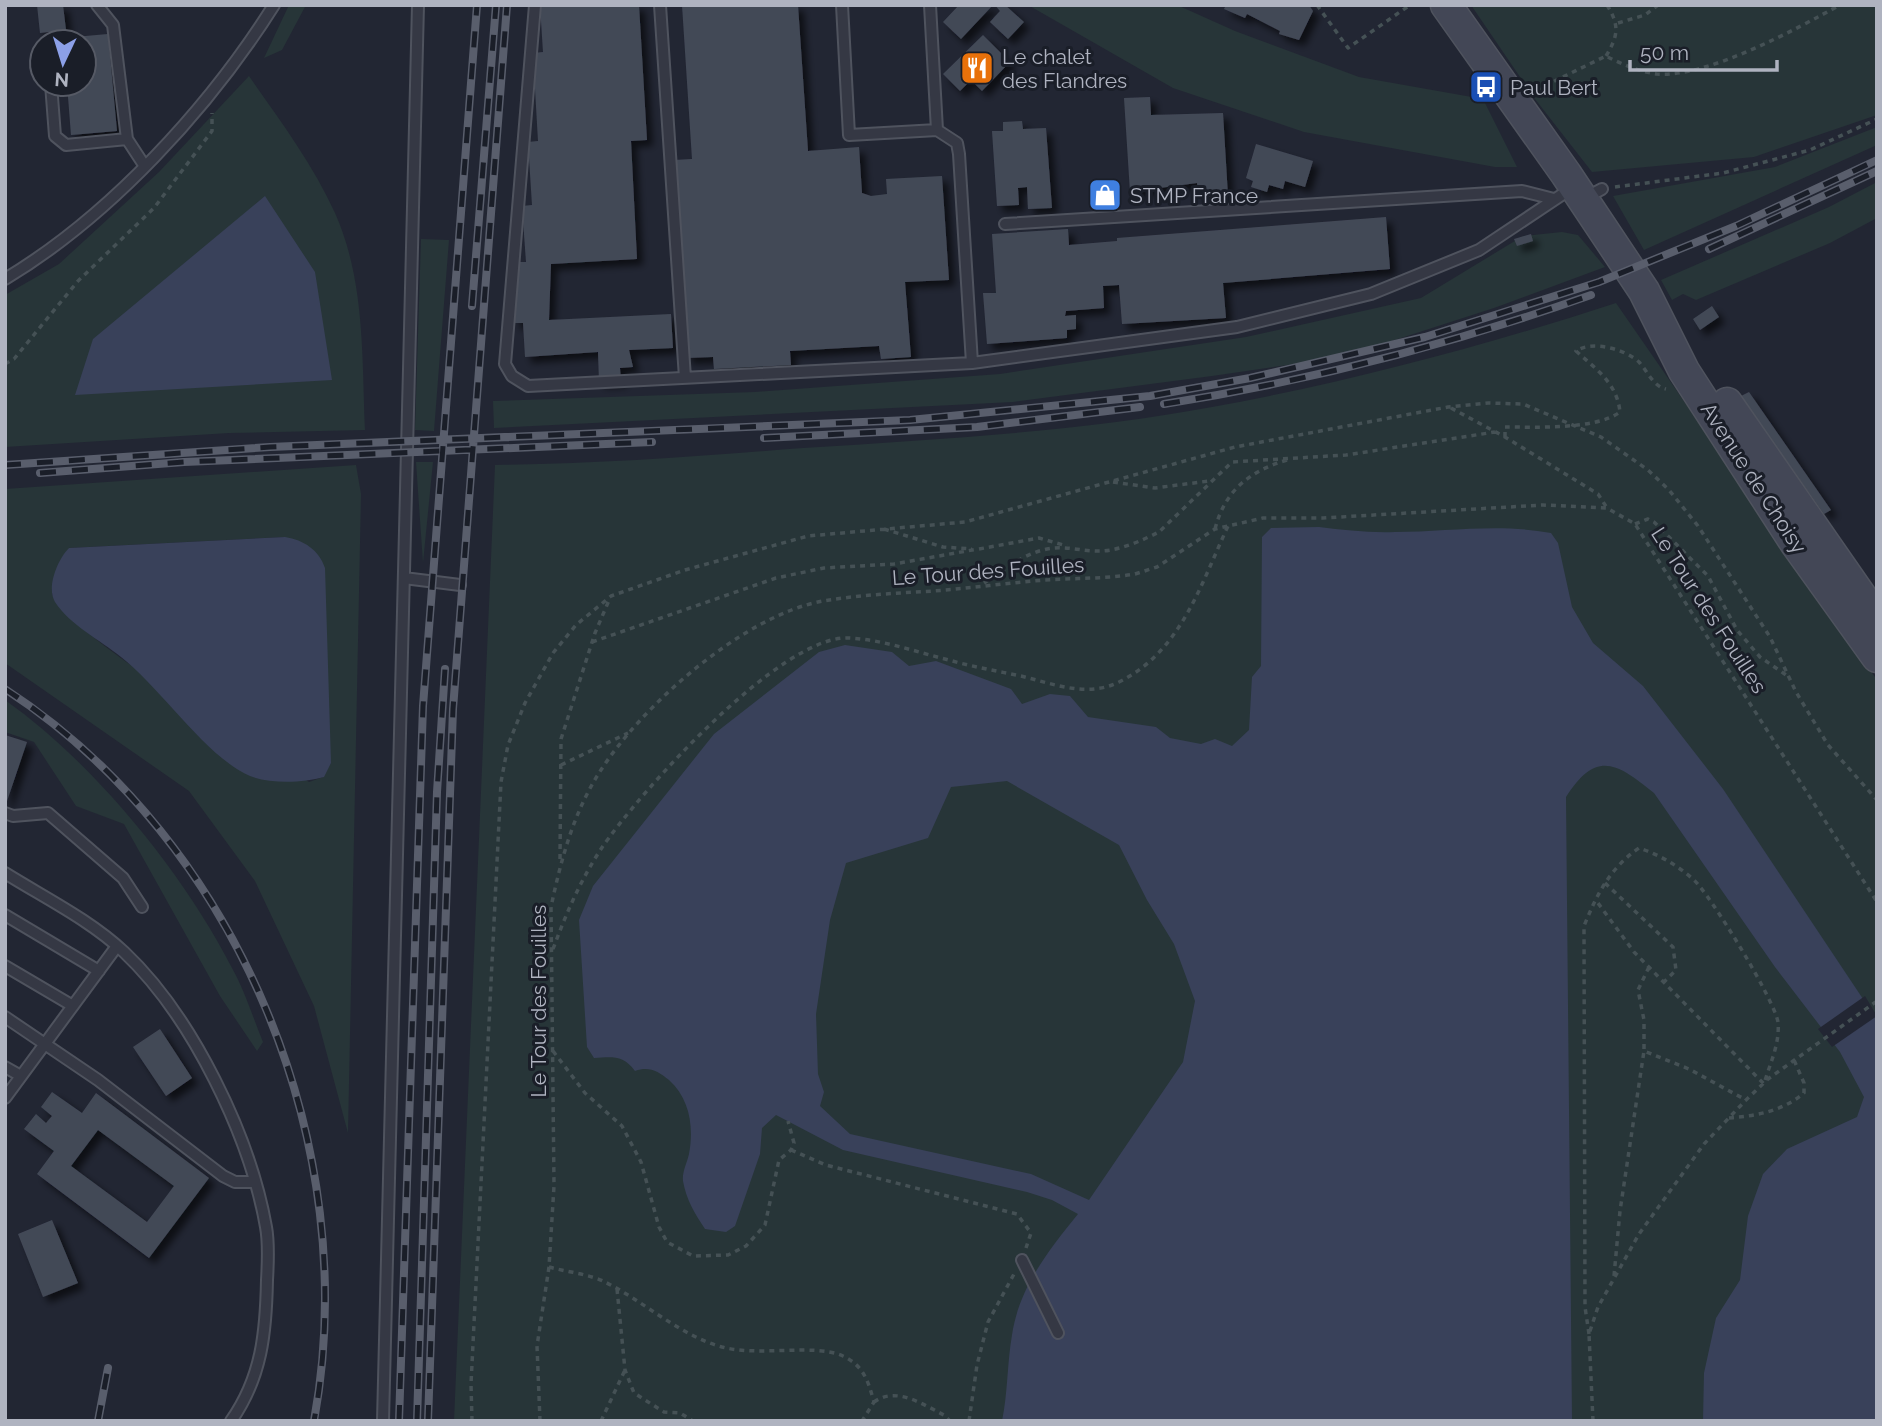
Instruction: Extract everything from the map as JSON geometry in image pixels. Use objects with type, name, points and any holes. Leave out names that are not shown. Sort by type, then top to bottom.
[{"type":"main road","name":"Avenue de Choisy","points":[[1446,5],[1516,101],[1644,291],[1684,371],[1814,569],[1871,612]]},
{"type":"main road","name":"Avenue de Choisy","points":[[1644,291],[1672,320],[1871,612]]},
{"type":"lane","points":[[97,5],[113,25],[127,139],[144,165]]},
{"type":"lane","points":[[5,279],[87,222],[144,165],[244,53],[274,5]]},
{"type":"lane","points":[[383,1421],[408,315],[418,5]]},
{"type":"lane","points":[[536,5],[505,364],[512,376],[528,386],[972,363],[1237,327],[1371,294],[1479,250],[1578,193]]},
{"type":"lane","points":[[660,5],[685,378]]},
{"type":"lane","points":[[842,5],[849,135],[937,130],[957,144],[972,363]]},
{"type":"lane","points":[[930,5],[937,130]]},
{"type":"lane","points":[[52,98],[55,136],[66,145],[127,139]]},
{"type":"lane","points":[[1005,224],[1522,191],[1578,193]]},
{"type":"lane","points":[[404,578],[460,585]]},
{"type":"lane","points":[[5,813],[13,816],[48,813],[123,878],[142,907]]},
{"type":"lane","points":[[5,873],[117,946],[162,993],[189,1036],[240,1139],[267,1228],[266,1321],[261,1362],[243,1404],[231,1421]]},
{"type":"lane","points":[[5,915],[99,971]]},
{"type":"lane","points":[[5,1098],[117,946]]},
{"type":"lane","points":[[5,966],[73,1006]]},
{"type":"lane","points":[[5,1017],[47,1044],[223,1176],[235,1182],[254,1182]]},
{"type":"lane","points":[[5,1067],[21,1076]]},
{"type":"lane","points":[[1022,1260],[1058,1333]]},
{"type":"path","points":[[1317,5],[1349,48],[1410,5]]},
{"type":"path","points":[[1516,101],[1606,57],[1616,40],[1618,23],[1607,5]]},
{"type":"path","points":[[1618,23],[1645,15],[1658,5]]},
{"type":"path","points":[[1606,57],[1620,64],[1657,74],[1687,71],[1721,60],[1792,30],[1840,5]]},
{"type":"path","points":[[5,364],[14,359],[78,281],[154,208],[198,150],[212,131],[213,105],[205,99]]},
{"type":"path","points":[[1578,193],[1723,173],[1810,150],[1877,119]]},
{"type":"path","points":[[1505,437],[1506,427],[1571,425],[1613,417],[1620,412],[1616,393],[1608,379],[1576,351],[1581,347],[1593,345],[1624,353],[1638,362],[1664,390],[1670,388]]},
{"type":"path","points":[[472,1421],[471,1384],[501,782],[508,745],[525,703],[553,653],[576,625],[611,596],[685,570],[808,536],[965,522],[1235,447],[1448,407],[1523,404],[1626,453],[1668,490],[1698,526],[1770,638],[1828,745],[1877,800]]},
{"type":"path","points":[[1448,407],[1505,437],[1598,494],[1607,508]]},
{"type":"path","points":[[983,585],[1011,564],[1038,551],[1050,548],[1103,551],[1159,532],[1232,462],[1346,455],[1495,432]]},
{"type":"path","points":[[1215,529],[1230,495],[1261,467],[1292,458]]},
{"type":"path","points":[[1111,482],[1155,488],[1211,481]]},
{"type":"path","name":"Le Tour des Fouilles","points":[[540,1421],[537,1346],[549,1267],[554,1186],[551,907],[560,864],[570,833],[599,773],[632,731],[697,669],[766,620],[820,601],[1135,574],[1157,567],[1215,529],[1263,518],[1323,518],[1530,506],[1607,508],[1635,524],[1877,902]]},
{"type":"path","points":[[1635,524],[1648,519],[1654,522],[1691,557],[1708,576],[1737,631],[1760,657],[1791,679]]},
{"type":"path","points":[[551,954],[584,876],[617,829],[704,730],[742,696],[802,651],[848,637],[888,644],[1057,686],[1086,690],[1118,682],[1151,661],[1175,635],[1195,601],[1229,524]]},
{"type":"path","points":[[881,528],[943,547],[978,549]]},
{"type":"path","points":[[592,642],[776,578],[824,568],[925,560],[1039,538],[1076,549]]},
{"type":"path","points":[[560,864],[561,739],[592,642],[611,596]]},
{"type":"path","points":[[561,765],[632,731]]},
{"type":"path","points":[[1593,1421],[1589,1334],[1585,1307],[1584,926],[1595,900],[1619,862],[1639,848],[1661,855],[1696,881],[1747,958],[1777,1021],[1777,1045],[1764,1084]]},
{"type":"path","points":[[1605,883],[1673,947],[1676,970],[1664,982]]},
{"type":"path","points":[[1595,900],[1649,967],[1764,1084]]},
{"type":"path","points":[[1614,1278],[1620,1211],[1644,1051],[1644,1020],[1638,990],[1649,967]]},
{"type":"path","points":[[1589,1334],[1614,1278],[1657,1208],[1704,1144],[1764,1084],[1877,1001]]},
{"type":"path","points":[[553,1051],[585,1093],[622,1126],[641,1162],[659,1227],[667,1242],[693,1256],[728,1255],[746,1246],[765,1225],[779,1160],[791,1150],[794,1143],[788,1121]]},
{"type":"path","points":[[1644,1051],[1689,1069],[1746,1100]]},
{"type":"path","points":[[1729,1118],[1767,1113],[1793,1102],[1804,1093],[1804,1083],[1794,1060]]},
{"type":"path","points":[[791,1150],[850,1172],[1017,1214],[1031,1233],[1022,1260],[988,1322],[977,1365],[969,1421]]},
{"type":"path","points":[[549,1267],[604,1281],[702,1340],[723,1347],[765,1353],[829,1351],[846,1357],[866,1372],[874,1402]]},
{"type":"path","points":[[617,1290],[625,1370],[634,1393],[664,1412],[680,1413],[693,1421]]},
{"type":"path","points":[[601,1421],[625,1370]]},
{"type":"path","points":[[862,1421],[874,1402],[886,1394],[896,1394],[944,1415],[950,1421]]},
{"type":"shaded area","points":[[289,5],[306,5],[282,50],[264,58]]},
{"type":"shaded area","points":[[1028,5],[1177,5],[1235,31],[1359,77],[1483,99],[1517,167],[1495,167],[1304,132],[1173,88]]},
{"type":"shaded area","points":[[1471,5],[1877,5],[1877,115],[1754,157],[1592,172],[1535,99]]},
{"type":"shaded area","points":[[249,76],[316,177],[345,239],[360,319],[365,430],[229,433],[5,447],[5,295],[59,264],[159,172]]},
{"type":"shaded area","points":[[1877,127],[1877,145],[1644,250],[1613,196],[1775,167]]},
{"type":"shaded area","points":[[1877,182],[1877,218],[1830,243],[1696,300],[1683,294],[1672,300],[1661,280],[1829,207]]},
{"type":"shaded area","points":[[1562,232],[1578,235],[1605,267],[1494,308],[1342,357],[1013,402],[494,428],[493,401],[755,392],[1000,374],[1246,337],[1421,298],[1523,236]]},
{"type":"shaded area","points":[[421,239],[449,240],[434,431],[415,430]]},
{"type":"shaded area","points":[[1616,303],[1877,680],[1877,1421],[454,1421],[495,465],[649,459],[957,438],[1161,416],[1366,374],[1517,334]]},
{"type":"shaded area","points":[[416,462],[433,462],[423,563]]},
{"type":"shaded area","points":[[356,465],[361,494],[348,1133],[314,1006],[255,881],[189,791],[5,663],[5,489]],"holes":[[[285,537],[331,763],[323,777],[309,782],[167,691],[88,633],[62,609],[52,593],[69,548]]]},
{"type":"shaded area","points":[[5,700],[38,725],[103,787],[162,857],[212,931],[237,977],[263,1042],[257,1051],[220,996],[124,824],[76,806],[34,742],[5,732]]},
{"type":"water","points":[[265,196],[315,272],[332,380],[75,395],[93,339]]},
{"type":"water","points":[[1319,527],[1385,532],[1512,529],[1551,533],[1558,543],[1572,607],[1593,643],[1643,686],[1723,789],[1877,1020],[1877,1421],[1703,1421],[1704,1373],[1716,1318],[1740,1280],[1748,1216],[1763,1174],[1787,1149],[1857,1117],[1864,1097],[1840,1052],[1775,967],[1654,793],[1628,774],[1607,766],[1587,772],[1566,797],[1572,1421],[1002,1421],[1012,1335],[1021,1301],[1046,1255],[1078,1214],[1052,1200],[1027,1192],[843,1150],[776,1115],[762,1128],[760,1154],[735,1226],[726,1232],[705,1229],[691,1206],[683,1181],[691,1134],[689,1114],[682,1096],[669,1080],[657,1072],[649,1069],[635,1071],[617,1058],[594,1058],[587,1047],[579,920],[593,886],[714,734],[819,652],[845,645],[892,652],[909,666],[936,661],[1011,689],[1022,704],[1050,694],[1070,696],[1088,717],[1156,727],[1170,738],[1201,744],[1215,739],[1232,746],[1249,730],[1252,677],[1261,666],[1262,537],[1271,528]],"holes":[[[1007,781],[1119,845],[1147,900],[1174,944],[1195,1001],[1183,1062],[1089,1200],[1031,1174],[850,1134],[820,1106],[824,1092],[818,1074],[816,1014],[830,920],[846,863],[928,838],[951,787]]]},
{"type":"water","points":[[285,537],[310,547],[325,568],[331,763],[324,777],[287,782],[250,776],[217,754],[136,670],[61,610],[55,602],[52,589],[57,566],[69,548]]},
{"type":"pier","points":[[1865,996],[1877,1016],[1832,1047],[1818,1029]]},
{"type":"building","points":[[37,5],[63,5],[66,28],[39,28]]},
{"type":"building","points":[[540,5],[639,5],[647,140],[631,141],[637,259],[551,264],[549,320],[671,314],[673,348],[629,350],[633,367],[620,368],[621,381],[599,382],[598,352],[525,357],[523,323],[514,323],[517,262],[526,262],[522,206],[532,205],[528,142],[538,141],[533,53],[543,52]]},
{"type":"building","points":[[682,5],[798,5],[808,151],[859,147],[862,193],[871,196],[887,194],[886,179],[942,176],[949,280],[905,282],[911,357],[881,359],[879,346],[790,351],[791,365],[714,369],[713,357],[686,358],[674,160],[692,159]]},
{"type":"building","points":[[959,5],[993,5],[961,39],[943,22]]},
{"type":"building","points":[[995,5],[1005,5],[1024,22],[1008,39],[990,22],[1000,11]]},
{"type":"building","points":[[1226,5],[1309,5],[1313,11],[1299,40],[1279,34],[1280,31],[1247,14],[1245,18],[1224,9]]},
{"type":"building","points":[[108,34],[117,131],[71,135],[68,98],[98,98],[98,35]]},
{"type":"building","name":"Le chalet des Flandres","points":[[983,35],[1010,62],[982,91],[971,80],[960,91],[943,74]]},
{"type":"building","points":[[1150,97],[1151,115],[1223,113],[1228,196],[1198,197],[1197,183],[1130,192],[1124,98]]},
{"type":"building","points":[[1022,121],[1023,129],[1046,128],[1052,208],[1028,209],[1027,187],[1018,188],[1019,205],[997,206],[992,131],[1003,131],[1003,122]]},
{"type":"building","points":[[1256,144],[1313,161],[1305,187],[1285,181],[1283,189],[1269,185],[1267,192],[1251,187],[1253,181],[1246,178]]},
{"type":"building","points":[[1386,217],[1390,269],[1223,283],[1226,318],[1122,324],[1119,285],[1103,286],[1104,308],[1066,311],[1065,316],[1076,315],[1076,329],[1067,330],[1067,338],[987,344],[983,293],[996,293],[992,234],[1068,229],[1069,245],[1117,241],[1117,238]]},
{"type":"building","points":[[1531,234],[1533,241],[1517,246],[1514,239]]},
{"type":"building","points":[[1712,306],[1719,317],[1700,330],[1693,319]]},
{"type":"building","points":[[1749,392],[1831,510],[1824,514],[1741,396]]},
{"type":"building","points":[[5,735],[27,742],[6,804],[5,804]]},
{"type":"building","points":[[160,1029],[192,1078],[166,1096],[133,1047]]},
{"type":"building","points":[[52,1092],[82,1113],[96,1093],[209,1178],[149,1258],[37,1174],[54,1151],[24,1129],[36,1114],[46,1123],[52,1116],[41,1107]],"holes":[[[98,1130],[174,1186],[147,1222],[71,1166]]]},
{"type":"building","points":[[52,1220],[78,1283],[43,1297],[18,1234]]},
{"type":"railway","points":[[399,1421],[423,706],[477,5]]},
{"type":"railway","points":[[472,306],[496,5]]},
{"type":"railway","points":[[428,1421],[453,709],[507,5]]},
{"type":"railway","points":[[5,465],[270,447],[910,420],[1150,396],[1250,378],[1425,337],[1599,282],[1736,226],[1877,160]]},
{"type":"railway","points":[[1709,249],[1877,171]]},
{"type":"railway","points":[[1164,404],[1273,384],[1380,359],[1539,313],[1591,295]]},
{"type":"railway","points":[[764,438],[977,427],[1140,407]]},
{"type":"railway","points":[[40,473],[184,462],[652,442]]},
{"type":"railway","points":[[417,1421],[437,792],[445,669]]},
{"type":"railway","points":[[5,689],[88,753],[159,830],[219,916],[266,1010],[300,1110],[320,1213],[325,1317],[314,1421]]},
{"type":"railway","points":[[98,1421],[108,1368]]},
{"type":"place","name":"Le chalet des Flandres","points":[[977,68]]},
{"type":"place","name":"Paul Bert","points":[[1486,87]]},
{"type":"place","name":"STMP France","points":[[1105,195]]}]
